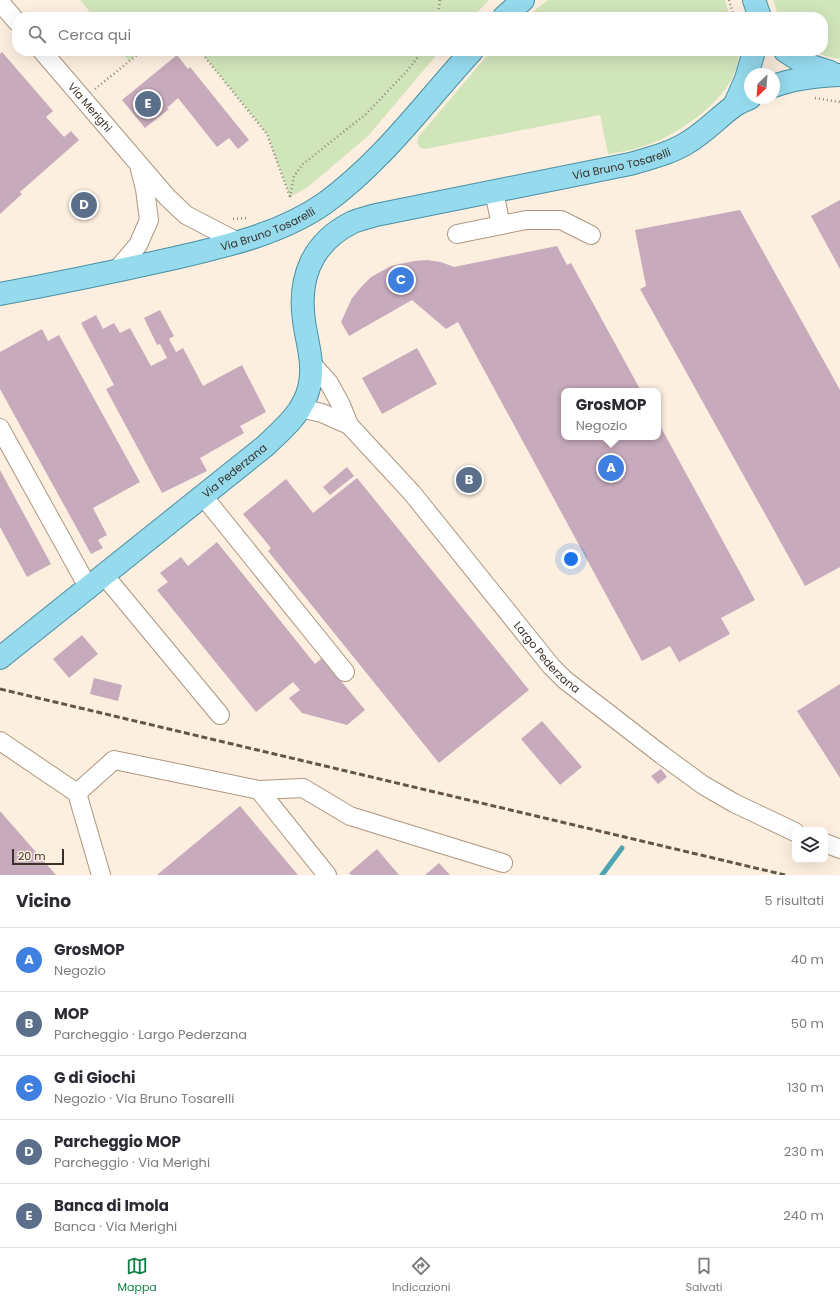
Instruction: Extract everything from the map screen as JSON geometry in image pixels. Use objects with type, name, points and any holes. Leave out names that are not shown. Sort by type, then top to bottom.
[{"type":"main road","points":[[510,12],[523,0]]},
{"type":"main road","name":"Via Bruno Tosarelli","points":[[0,294],[115,272],[238,242],[282,227],[304,216],[325,203],[351,182],[380,155],[468,56]]},
{"type":"main road","name":"Via Bruno Tosarelli","points":[[353,222],[376,215],[630,164],[666,153],[690,141],[742,102],[746,79],[753,56]]},
{"type":"main road","points":[[793,56],[805,64],[826,72],[840,74]]},
{"type":"main road","points":[[780,84],[812,76],[840,74]]},
{"type":"main road","name":"Via Pederzana","points":[[0,658],[264,447],[284,428],[306,399],[310,387],[311,363],[302,304],[303,287],[310,264],[326,242],[353,222]]},
{"type":"street","points":[[0,2],[12,16]]},
{"type":"street","name":"Via Merighi","points":[[46,56],[165,194],[186,215],[238,242]]},
{"type":"street","name":"Via Merighi","points":[[115,272],[138,245],[149,220],[145,189],[139,164]]},
{"type":"street","points":[[494,192],[501,225]]},
{"type":"street","points":[[457,234],[526,220],[561,220],[591,235]]},
{"type":"street","name":"Largo Pederzana","points":[[311,363],[329,383],[341,405],[349,425],[412,493],[551,666],[565,680],[703,785],[734,803],[792,831]]},
{"type":"street","name":"Largo Pederzana","points":[[300,408],[322,413],[349,425]]},
{"type":"street","points":[[0,428],[96,581],[220,715]]},
{"type":"street","points":[[203,496],[345,672]]},
{"type":"street","points":[[0,741],[77,793],[101,875]]},
{"type":"street","points":[[77,793],[114,760],[259,790],[303,788],[350,816],[503,863]]},
{"type":"street","points":[[259,790],[327,875]]},
{"type":"street","points":[[828,844],[840,849]]},
{"type":"path","points":[[439,12],[440,0]]},
{"type":"path","points":[[729,0],[733,12]]},
{"type":"path","points":[[87,105],[96,89],[136,56]]},
{"type":"path","points":[[204,56],[267,134],[291,203]]},
{"type":"path","points":[[290,197],[294,176],[303,164],[366,114],[419,56]]},
{"type":"path","points":[[226,217],[233,219],[248,218]]},
{"type":"green space","points":[[80,0],[489,0],[478,12],[90,12]]},
{"type":"green space","points":[[548,0],[725,0],[729,12],[532,12]]},
{"type":"green space","points":[[773,0],[840,0],[840,59],[825,56],[828,56],[828,12],[777,12]]},
{"type":"green space","points":[[125,56],[136,56],[129,61]]},
{"type":"green space","points":[[204,56],[436,56],[368,136],[308,187],[290,197],[267,134]]},
{"type":"green space","points":[[487,56],[738,56],[737,67],[731,81],[723,93],[712,104],[688,124],[675,132],[662,139],[640,147],[608,154],[600,115],[425,149],[420,148],[417,143],[418,137]]},
{"type":"building","points":[[2,52],[53,111],[46,117],[64,137],[71,131],[79,140],[20,192],[22,194],[0,214],[0,54]]},
{"type":"building","points":[[176,56],[178,56],[188,69],[190,67],[249,140],[238,149],[229,138],[217,147],[178,98],[167,108],[169,109],[145,128],[122,100]]},
{"type":"building","points":[[840,200],[840,269],[811,216]]},
{"type":"building","points":[[740,210],[840,390],[840,567],[805,586],[640,289],[646,286],[635,230]]},
{"type":"building","points":[[557,246],[567,265],[571,263],[639,388],[561,388],[561,440],[661,440],[661,428],[755,600],[721,618],[730,634],[679,662],[670,646],[642,661],[458,322],[446,329],[412,300],[349,336],[341,322],[352,298],[362,286],[371,277],[391,266],[427,260],[441,262],[454,267]]},
{"type":"building","points":[[160,310],[174,336],[169,339],[176,352],[183,348],[203,386],[242,365],[266,412],[240,426],[244,433],[200,458],[207,471],[162,493],[106,389],[114,385],[81,323],[96,315],[103,329],[114,323],[120,333],[130,328],[151,366],[167,358],[160,344],[157,345],[144,318]]},
{"type":"building","points":[[42,329],[48,341],[59,335],[140,482],[93,508],[107,535],[98,540],[103,548],[91,554],[0,389],[0,352]]},
{"type":"building","points":[[417,348],[437,384],[382,414],[362,378]]},
{"type":"building","points":[[347,467],[354,476],[330,495],[323,487]]},
{"type":"building","points":[[0,470],[51,564],[27,577],[0,527]]},
{"type":"building","points":[[357,478],[529,690],[439,763],[268,551],[271,548],[243,514],[286,479],[313,513]]},
{"type":"building","points":[[217,542],[315,664],[322,658],[365,710],[347,725],[302,713],[289,698],[300,690],[293,682],[256,712],[157,590],[168,582],[160,573],[181,557],[188,566]]},
{"type":"building","points":[[82,635],[98,654],[69,678],[53,659]]},
{"type":"building","points":[[94,678],[122,685],[118,701],[90,694]]},
{"type":"building","points":[[840,684],[840,778],[797,711]]},
{"type":"building","points":[[542,721],[582,767],[560,785],[521,739]]},
{"type":"building","points":[[661,769],[667,777],[658,784],[651,776]]},
{"type":"building","points":[[240,806],[298,875],[157,875]]},
{"type":"building","points":[[0,811],[56,875],[0,875]]},
{"type":"building","points":[[377,849],[399,875],[351,875],[349,873]]},
{"type":"building","points":[[439,863],[450,875],[425,875]]},
{"type":"waterway","points":[[602,875],[622,848]]},
{"type":"railway","points":[[0,689],[785,875]]},
{"type":"place","name":"Banca di Imola","points":[[148,104]]},
{"type":"place","name":"Parcheggio MOP","points":[[84,205]]},
{"type":"place","name":"G di Giochi","points":[[401,280]]},
{"type":"place","name":"GrosMOP","points":[[611,468]]},
{"type":"place","name":"MOP","points":[[469,480]]}]
